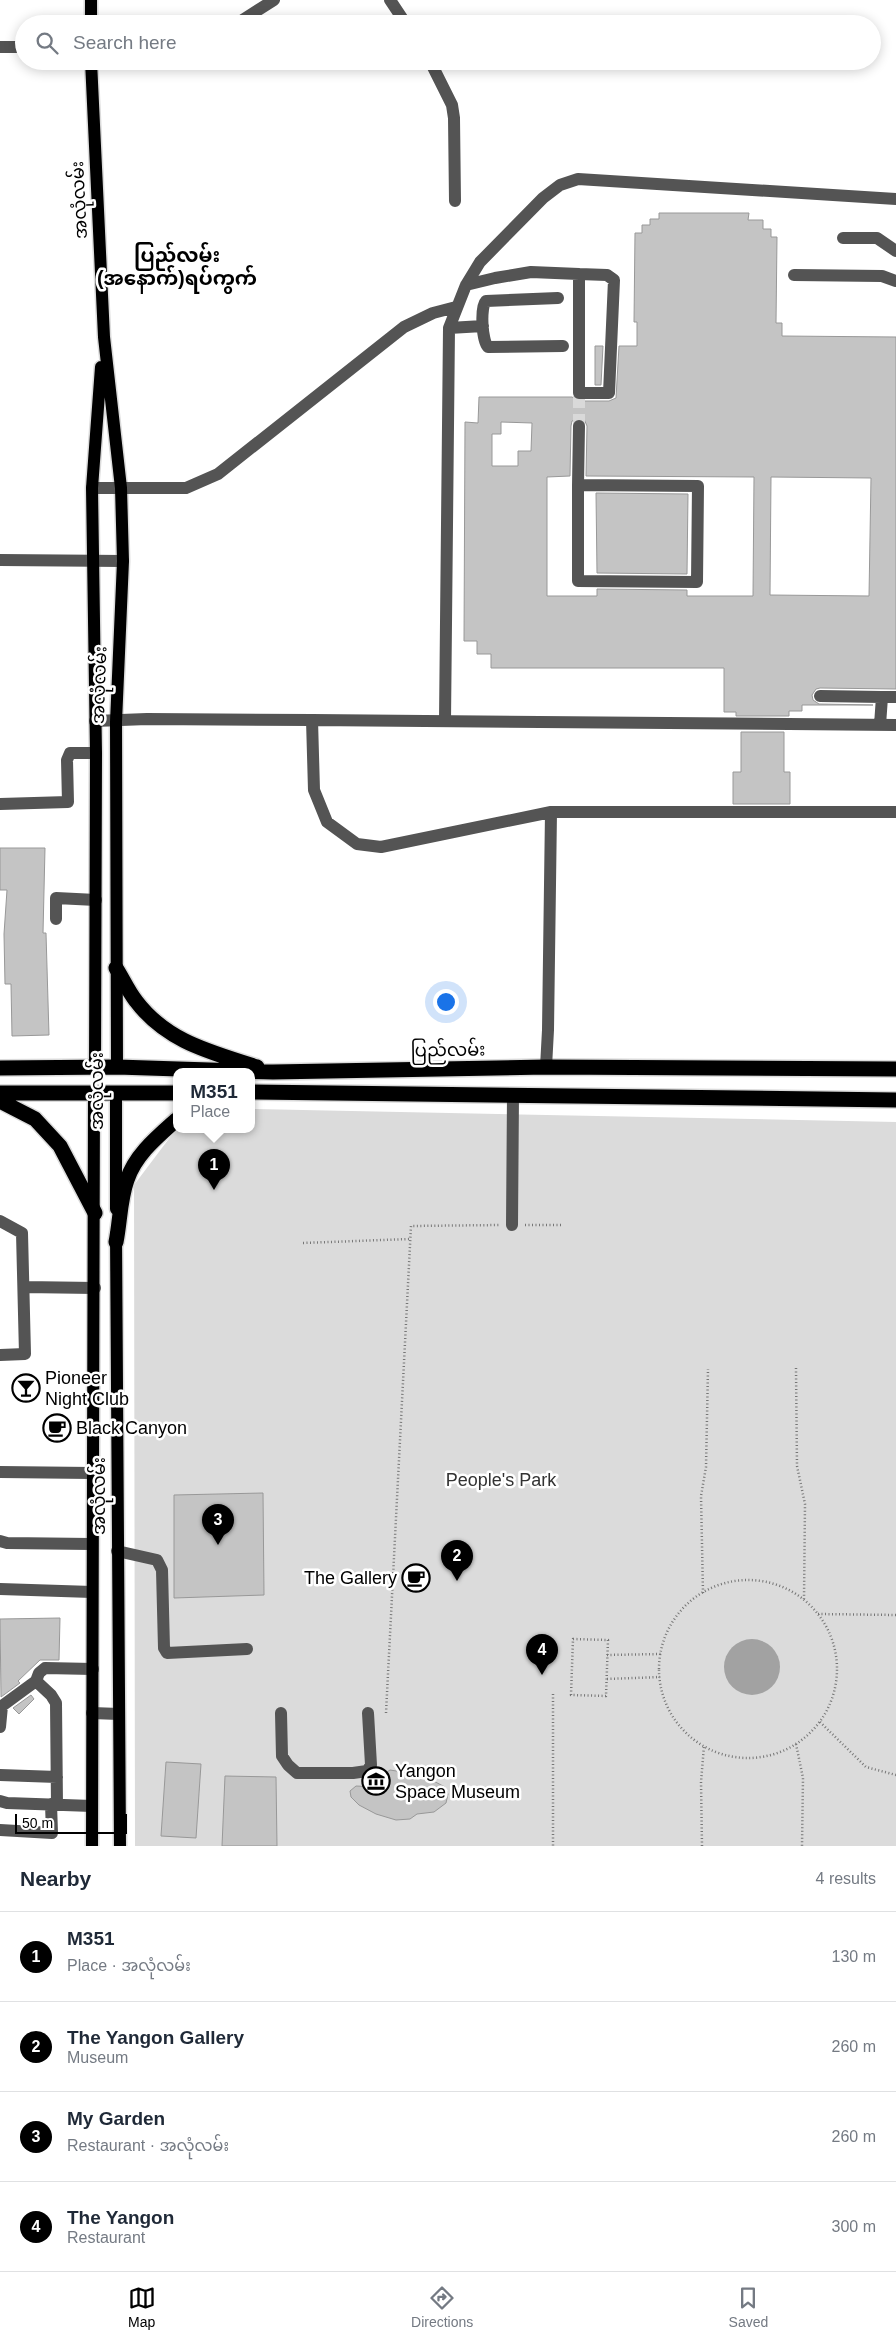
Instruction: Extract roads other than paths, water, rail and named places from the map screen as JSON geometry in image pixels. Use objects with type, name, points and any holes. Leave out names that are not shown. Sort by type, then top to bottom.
[{"type":"highway","points":[[116,968],[136,1002],[167,1031],[186,1043],[273,1072]]},
{"type":"highway","name":"ပြည်လမ်း","points":[[0,1068],[117,1067],[173,1069]]},
{"type":"highway","name":"အလုံလမ်း","points":[[116,1094],[117,1067]]},
{"type":"highway","name":"ပြည်လမ်း","points":[[255,1071],[546,1067],[896,1069]]},
{"type":"highway","name":"အလုံလမ်း","points":[[94,1068],[94,1094]]},
{"type":"highway","points":[[255,1092],[896,1100]]},
{"type":"highway","points":[[0,1093],[173,1093]]},
{"type":"highway","points":[[0,1101],[35,1120],[60,1146],[95,1213]]},
{"type":"highway","points":[[116,1242],[127,1180],[139,1157],[155,1138],[173,1123]]},
{"type":"main road","points":[[91,0],[91,15]]},
{"type":"main road","name":"အလုံလမ်း","points":[[92,70],[104,337],[121,488],[123,561],[116,722],[117,1067]]},
{"type":"main road","name":"အလုံလမ်း","points":[[94,1068],[96,753],[92,488],[104,337]]},
{"type":"main road","name":"အလုံလမ်း","points":[[92,1846],[92,1473],[95,1288],[94,1094]]},
{"type":"main road","name":"အလုံလမ်း","points":[[116,1094],[120,1846]]},
{"type":"main road","points":[[95,1288],[117,1287]]},
{"type":"street","points":[[250,15],[274,0]]},
{"type":"street","points":[[390,0],[400,15]]},
{"type":"street","points":[[0,46],[15,47]]},
{"type":"street","points":[[435,70],[452,104],[455,201]]},
{"type":"street","points":[[445,722],[449,328],[466,285],[480,262],[543,198],[560,185],[578,179],[896,199]]},
{"type":"street","points":[[843,238],[877,238],[896,251]]},
{"type":"street","points":[[466,285],[531,272],[607,275],[614,280],[608,393],[579,393],[579,274]]},
{"type":"street","points":[[794,275],[882,276],[896,281]]},
{"type":"street","points":[[558,298],[486,301],[483,306],[483,326],[485,344],[488,347],[563,346]]},
{"type":"street","points":[[92,488],[186,488],[218,474],[404,326],[433,313],[456,307]]},
{"type":"street","points":[[449,328],[483,326]]},
{"type":"street","points":[[578,485],[698,486],[697,582],[578,581],[578,485],[579,426]]},
{"type":"street","points":[[0,560],[123,561]]},
{"type":"street","points":[[820,696],[896,697]]},
{"type":"street","points":[[880,725],[882,697]]},
{"type":"street","points":[[95,721],[116,722],[147,719],[896,725]]},
{"type":"street","points":[[312,720],[314,790],[320,807],[327,822],[357,844],[381,847],[551,812],[896,812]]},
{"type":"street","points":[[0,804],[68,802],[67,760],[70,753],[96,753]]},
{"type":"street","points":[[546,1067],[551,812]]},
{"type":"street","points":[[56,920],[56,898],[96,900]]},
{"type":"street","points":[[512,1094],[512,1225]]},
{"type":"street","points":[[0,1221],[22,1233],[25,1354],[0,1355]]},
{"type":"street","points":[[24,1287],[95,1288]]},
{"type":"street","points":[[0,1472],[92,1473]]},
{"type":"street","points":[[0,1541],[8,1543],[92,1544]]},
{"type":"street","points":[[117,1552],[147,1556],[157,1560],[160,1565],[162,1570],[164,1648],[167,1652],[247,1649]]},
{"type":"street","points":[[0,1589],[92,1592]]},
{"type":"street","points":[[0,1727],[2,1706],[36,1680],[39,1673],[45,1668],[93,1669]]},
{"type":"street","points":[[0,1830],[52,1833],[56,1777],[56,1703],[51,1694],[42,1688],[36,1680]]},
{"type":"street","points":[[281,1713],[282,1756],[297,1773],[352,1773],[367,1771],[371,1765],[368,1712]]},
{"type":"street","points":[[92,1713],[119,1714]]},
{"type":"street","points":[[0,1775],[56,1777]]},
{"type":"street","points":[[0,1801],[92,1806]]},
{"type":"tunnel","points":[[579,393],[579,426]]},
{"type":"place","name":"M351","points":[[214,1190]]},
{"type":"place","name":"Pioneer Night Club","points":[[26,1388]]},
{"type":"place","name":"Black Canyon","points":[[57,1428]]},
{"type":"place","name":"My Garden","points":[[218,1545]]},
{"type":"place","name":"The Gallery","points":[[416,1578]]},
{"type":"place","name":"The Yangon Gallery","points":[[457,1581]]},
{"type":"place","name":"The Yangon","points":[[542,1675]]},
{"type":"place","name":"Yangon Space Museum","points":[[376,1781]]},
{"type":"district","name":"ပြည်လမ်း (အနောက်)ရပ်ကွက်","points":[[177,266]]},
{"type":"park label","name":"People's Park","points":[[501,1480]]}]
